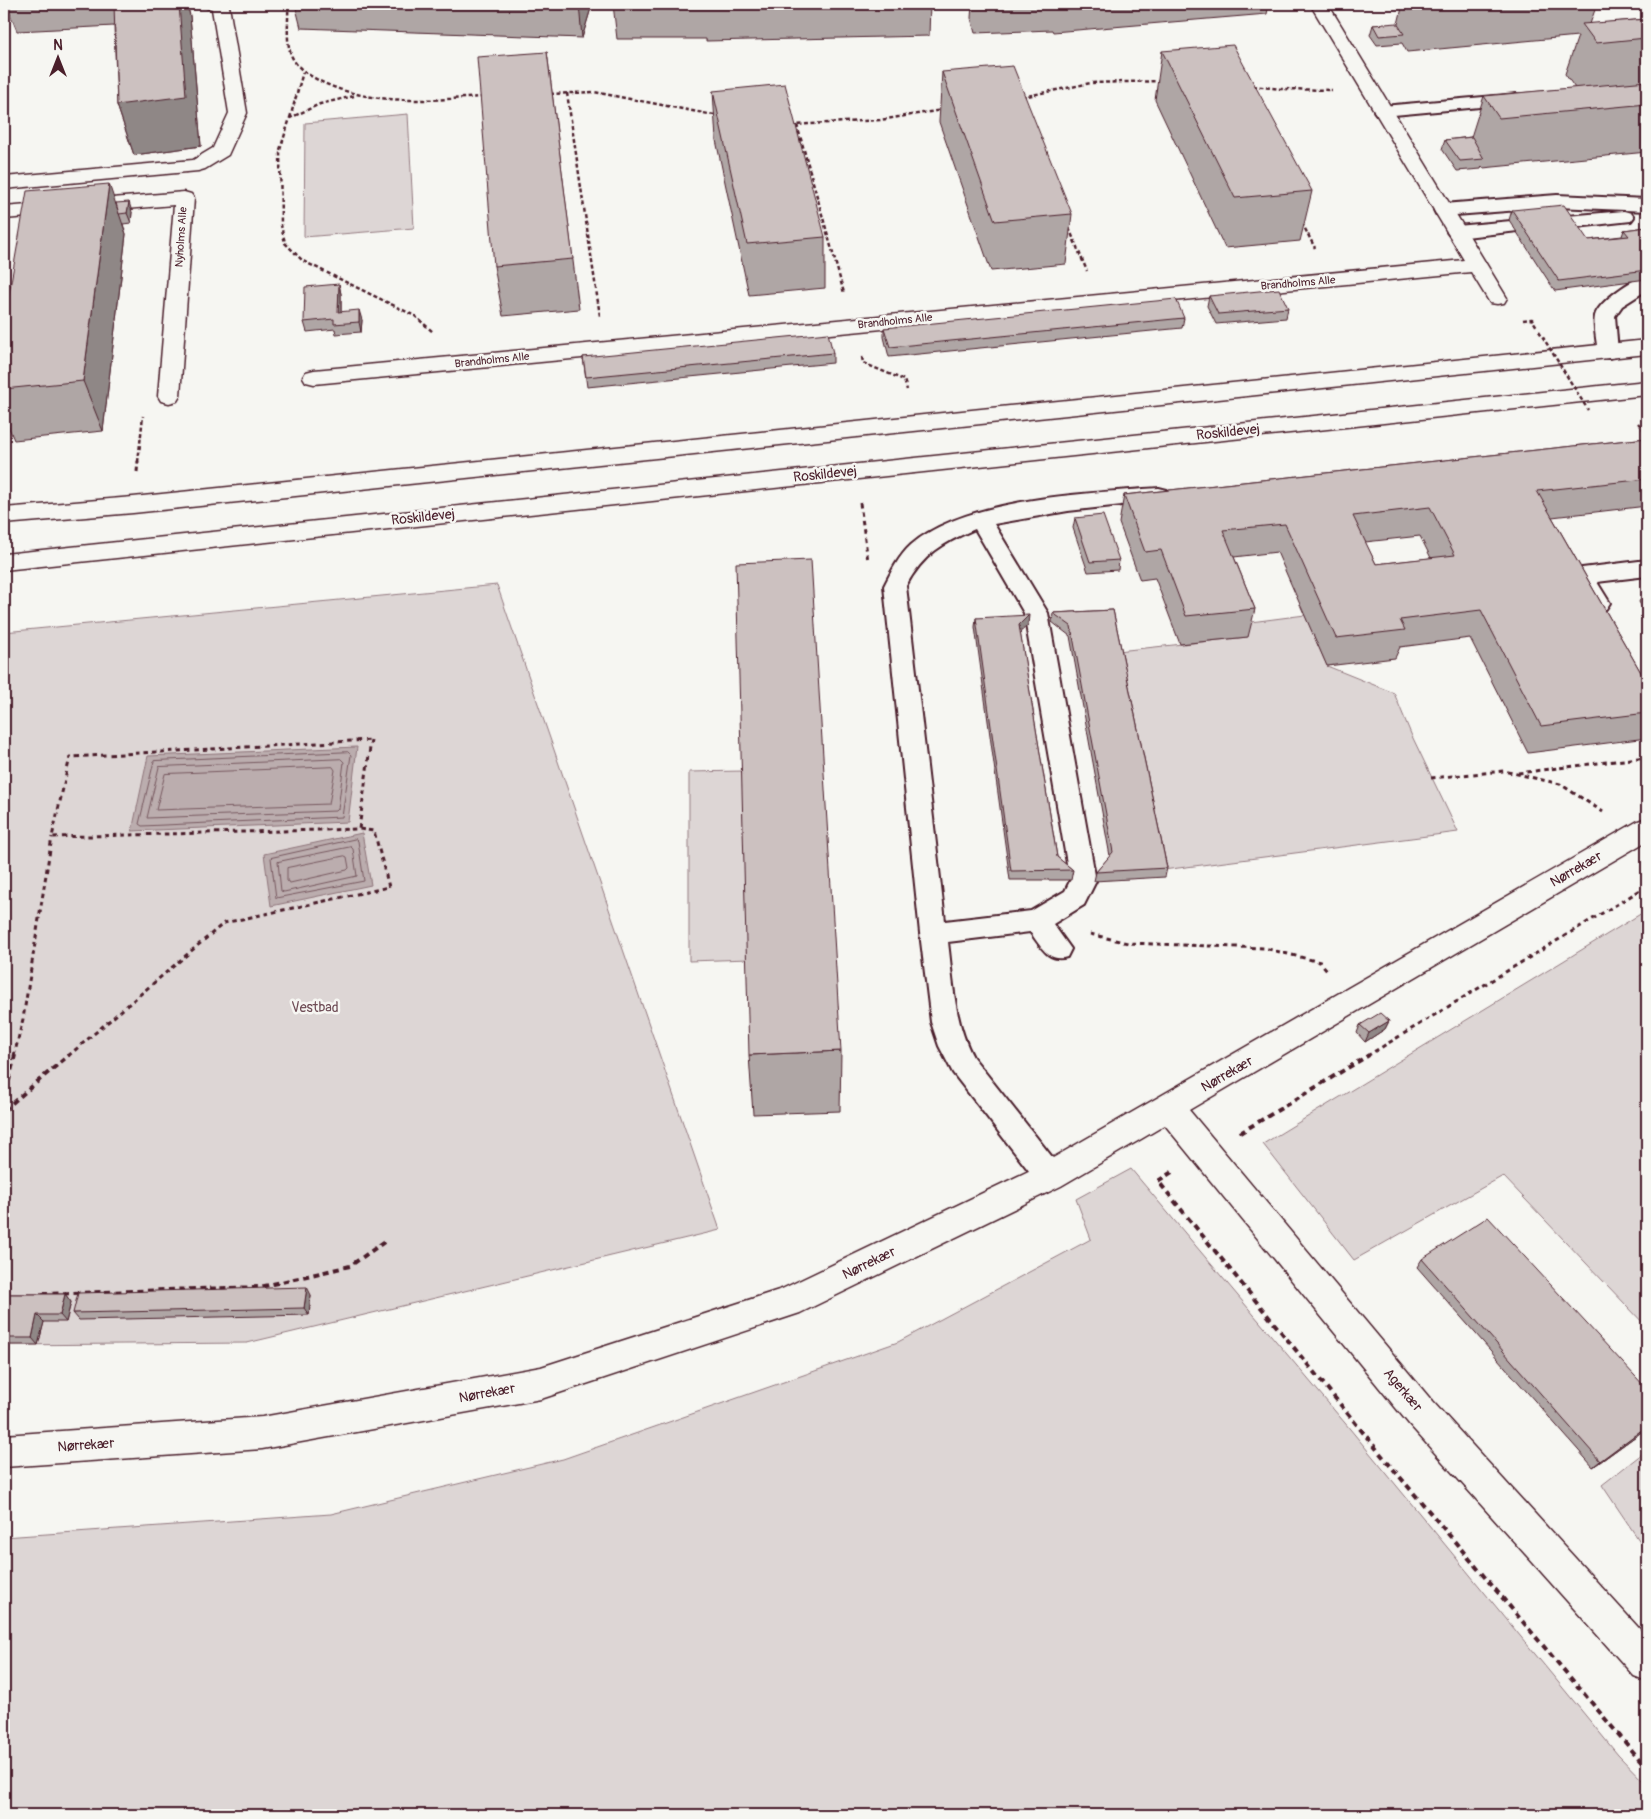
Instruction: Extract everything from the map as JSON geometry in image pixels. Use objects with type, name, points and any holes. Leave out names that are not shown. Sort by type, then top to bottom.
[{"type":"street","points":[[4,183],[198,165],[221,151],[238,113],[220,6],[213,4]]},
{"type":"street","points":[[1319,4],[1497,298]]},
{"type":"street","name":"Nyholms Alle","points":[[4,213],[184,198],[169,396]]},
{"type":"street","name":"Brandholms Alle","points":[[314,377],[1476,265]]},
{"type":"street","points":[[4,516],[133,505],[1647,348]]},
{"type":"street","name":"Roskildevej","points":[[4,562],[1647,388]]},
{"type":"street","name":"Nørrekær","points":[[4,1451],[262,1433],[541,1383],[789,1302],[1050,1176],[1170,1108],[1639,833]]},
{"type":"street","name":"Agerkær","points":[[1170,1108],[1421,1413],[1647,1664]]},
{"type":"lane","points":[[1383,111],[1538,97]]},
{"type":"lane","points":[[1444,210],[1557,201],[1647,205]]},
{"type":"lane","points":[[1568,222],[1647,215]]},
{"type":"lane","points":[[1457,232],[1511,227]]},
{"type":"lane","points":[[1608,352],[1605,316],[1615,302],[1647,281]]},
{"type":"lane","points":[[1050,1176],[963,1065],[953,1046],[945,1022],[933,933],[895,586],[905,567],[921,549],[947,532],[980,519],[1051,505],[1180,492]]},
{"type":"lane","points":[[933,933],[1036,921],[1075,898],[1083,881],[1036,613],[980,519]]},
{"type":"lane","points":[[1610,624],[1582,576],[1647,568]]},
{"type":"lane","points":[[1036,921],[1058,949]]},
{"type":"path","points":[[288,4],[291,54],[302,72],[327,85],[354,96],[403,100],[490,97]]},
{"type":"path","points":[[302,72],[280,150],[281,224],[285,243],[303,261],[415,316],[436,336],[437,365]]},
{"type":"path","points":[[1017,98],[1092,83],[1166,81]]},
{"type":"path","points":[[1247,86],[1319,90],[1370,88]]},
{"type":"path","points":[[547,94],[594,92],[720,116]]},
{"type":"path","points":[[567,93],[605,349]]},
{"type":"path","points":[[290,118],[320,104],[354,96]]},
{"type":"path","points":[[787,125],[880,120],[948,109]]},
{"type":"path","points":[[796,125],[853,325]]},
{"type":"path","points":[[1301,220],[1331,280]]},
{"type":"path","points":[[1069,228],[1099,302]]},
{"type":"path","points":[[1539,331],[1588,410]]},
{"type":"path","points":[[863,363],[904,380]]},
{"type":"path","points":[[133,505],[144,406],[169,396]]},
{"type":"path","points":[[1640,423],[1647,433]]},
{"type":"path","points":[[849,472],[862,512],[869,577],[895,586]]},
{"type":"path","points":[[4,1100],[23,1019],[52,837],[70,757],[371,740],[359,829]]},
{"type":"path","points":[[1515,774],[1647,757]]},
{"type":"path","points":[[1432,778],[1504,771],[1560,784],[1639,833]]},
{"type":"path","points":[[4,1110],[224,923],[390,887],[374,831],[359,829],[52,837]]},
{"type":"path","points":[[1647,886],[1229,1140],[1158,1181],[1388,1463],[1647,1768]]},
{"type":"path","points":[[1036,921],[1128,943],[1264,948],[1320,962],[1353,1000]]},
{"type":"path","points":[[33,1294],[260,1287],[350,1266],[384,1242]]},
{"type":"green space","points":[[408,114],[414,228],[304,237],[305,123]]},
{"type":"green space","name":"Vestbad","points":[[497,585],[720,1230],[247,1343],[4,1345],[4,632]]},
{"type":"green space","points":[[1305,615],[1327,666],[1394,693],[1411,734],[1458,832],[1163,870],[1118,651],[1247,637],[1243,623]]},
{"type":"green space","points":[[744,771],[749,959],[689,961],[689,772]]},
{"type":"green space","points":[[1647,910],[1647,1327],[1503,1176],[1354,1260],[1263,1144]]},
{"type":"green space","points":[[1131,1169],[1350,1429],[1618,1755],[1647,1785],[1647,1815],[4,1815],[4,1537],[331,1514],[563,1459],[898,1342],[1091,1239],[1076,1199]]},
{"type":"green space","points":[[1647,1450],[1647,1552],[1602,1485]]},
{"type":"water","points":[[357,747],[348,822],[132,831],[148,756]]},
{"type":"water","points":[[362,833],[371,885],[271,906],[264,854]]},
{"type":"building","points":[[114,4],[179,4],[186,96],[117,105]]},
{"type":"building","points":[[1647,19],[1647,40],[1646,38],[1596,43],[1582,24]]},
{"type":"building","points":[[1397,23],[1404,34],[1379,36],[1373,25]]},
{"type":"building","points":[[1233,45],[1312,191],[1235,198],[1162,51]]},
{"type":"building","points":[[547,52],[573,259],[494,266],[477,57]]},
{"type":"building","points":[[1013,66],[1072,214],[995,221],[942,72]]},
{"type":"building","points":[[1647,81],[1647,104],[1499,118],[1484,96]]},
{"type":"building","points":[[785,84],[825,237],[747,244],[713,91]]},
{"type":"building","points":[[1472,137],[1484,159],[1460,161],[1445,140]]},
{"type":"building","points":[[109,184],[83,381],[4,389],[4,322],[27,191]]},
{"type":"building","points":[[129,202],[127,213],[119,214],[116,203]]},
{"type":"building","points":[[1564,205],[1588,240],[1629,236],[1624,230],[1647,227],[1647,270],[1559,281],[1512,210]]},
{"type":"building","points":[[339,284],[338,312],[359,310],[359,322],[334,324],[334,319],[304,322],[305,287]]},
{"type":"building","points":[[1279,289],[1288,308],[1218,314],[1209,296]]},
{"type":"building","points":[[1176,299],[1184,318],[890,347],[884,328]]},
{"type":"building","points":[[828,333],[833,353],[586,377],[583,357]]},
{"type":"building","points":[[1647,438],[1647,479],[1537,491],[1647,683],[1647,713],[1541,726],[1481,610],[1400,620],[1405,630],[1336,638],[1285,524],[1223,530],[1255,609],[1186,616],[1161,550],[1145,552],[1124,495]],"holes":[[[1430,507],[1455,555],[1376,564],[1353,516]]]},
{"type":"building","points":[[1103,515],[1119,560],[1090,562],[1075,518]]},
{"type":"building","points":[[811,560],[841,1051],[749,1055],[736,563]]},
{"type":"building","points":[[1113,610],[1167,868],[1096,872],[1113,852],[1071,626],[1053,613]]},
{"type":"building","points":[[1029,615],[1019,625],[1057,857],[1073,870],[1011,871],[976,618]]},
{"type":"building","points":[[1380,1013],[1389,1021],[1369,1033],[1360,1025]]},
{"type":"building","points":[[1488,1217],[1647,1389],[1647,1426],[1600,1461],[1422,1259]]},
{"type":"building","points":[[307,1287],[304,1308],[73,1313],[78,1293]]},
{"type":"building","points":[[4,1294],[65,1294],[60,1315],[37,1315],[32,1338],[4,1338]]}]
